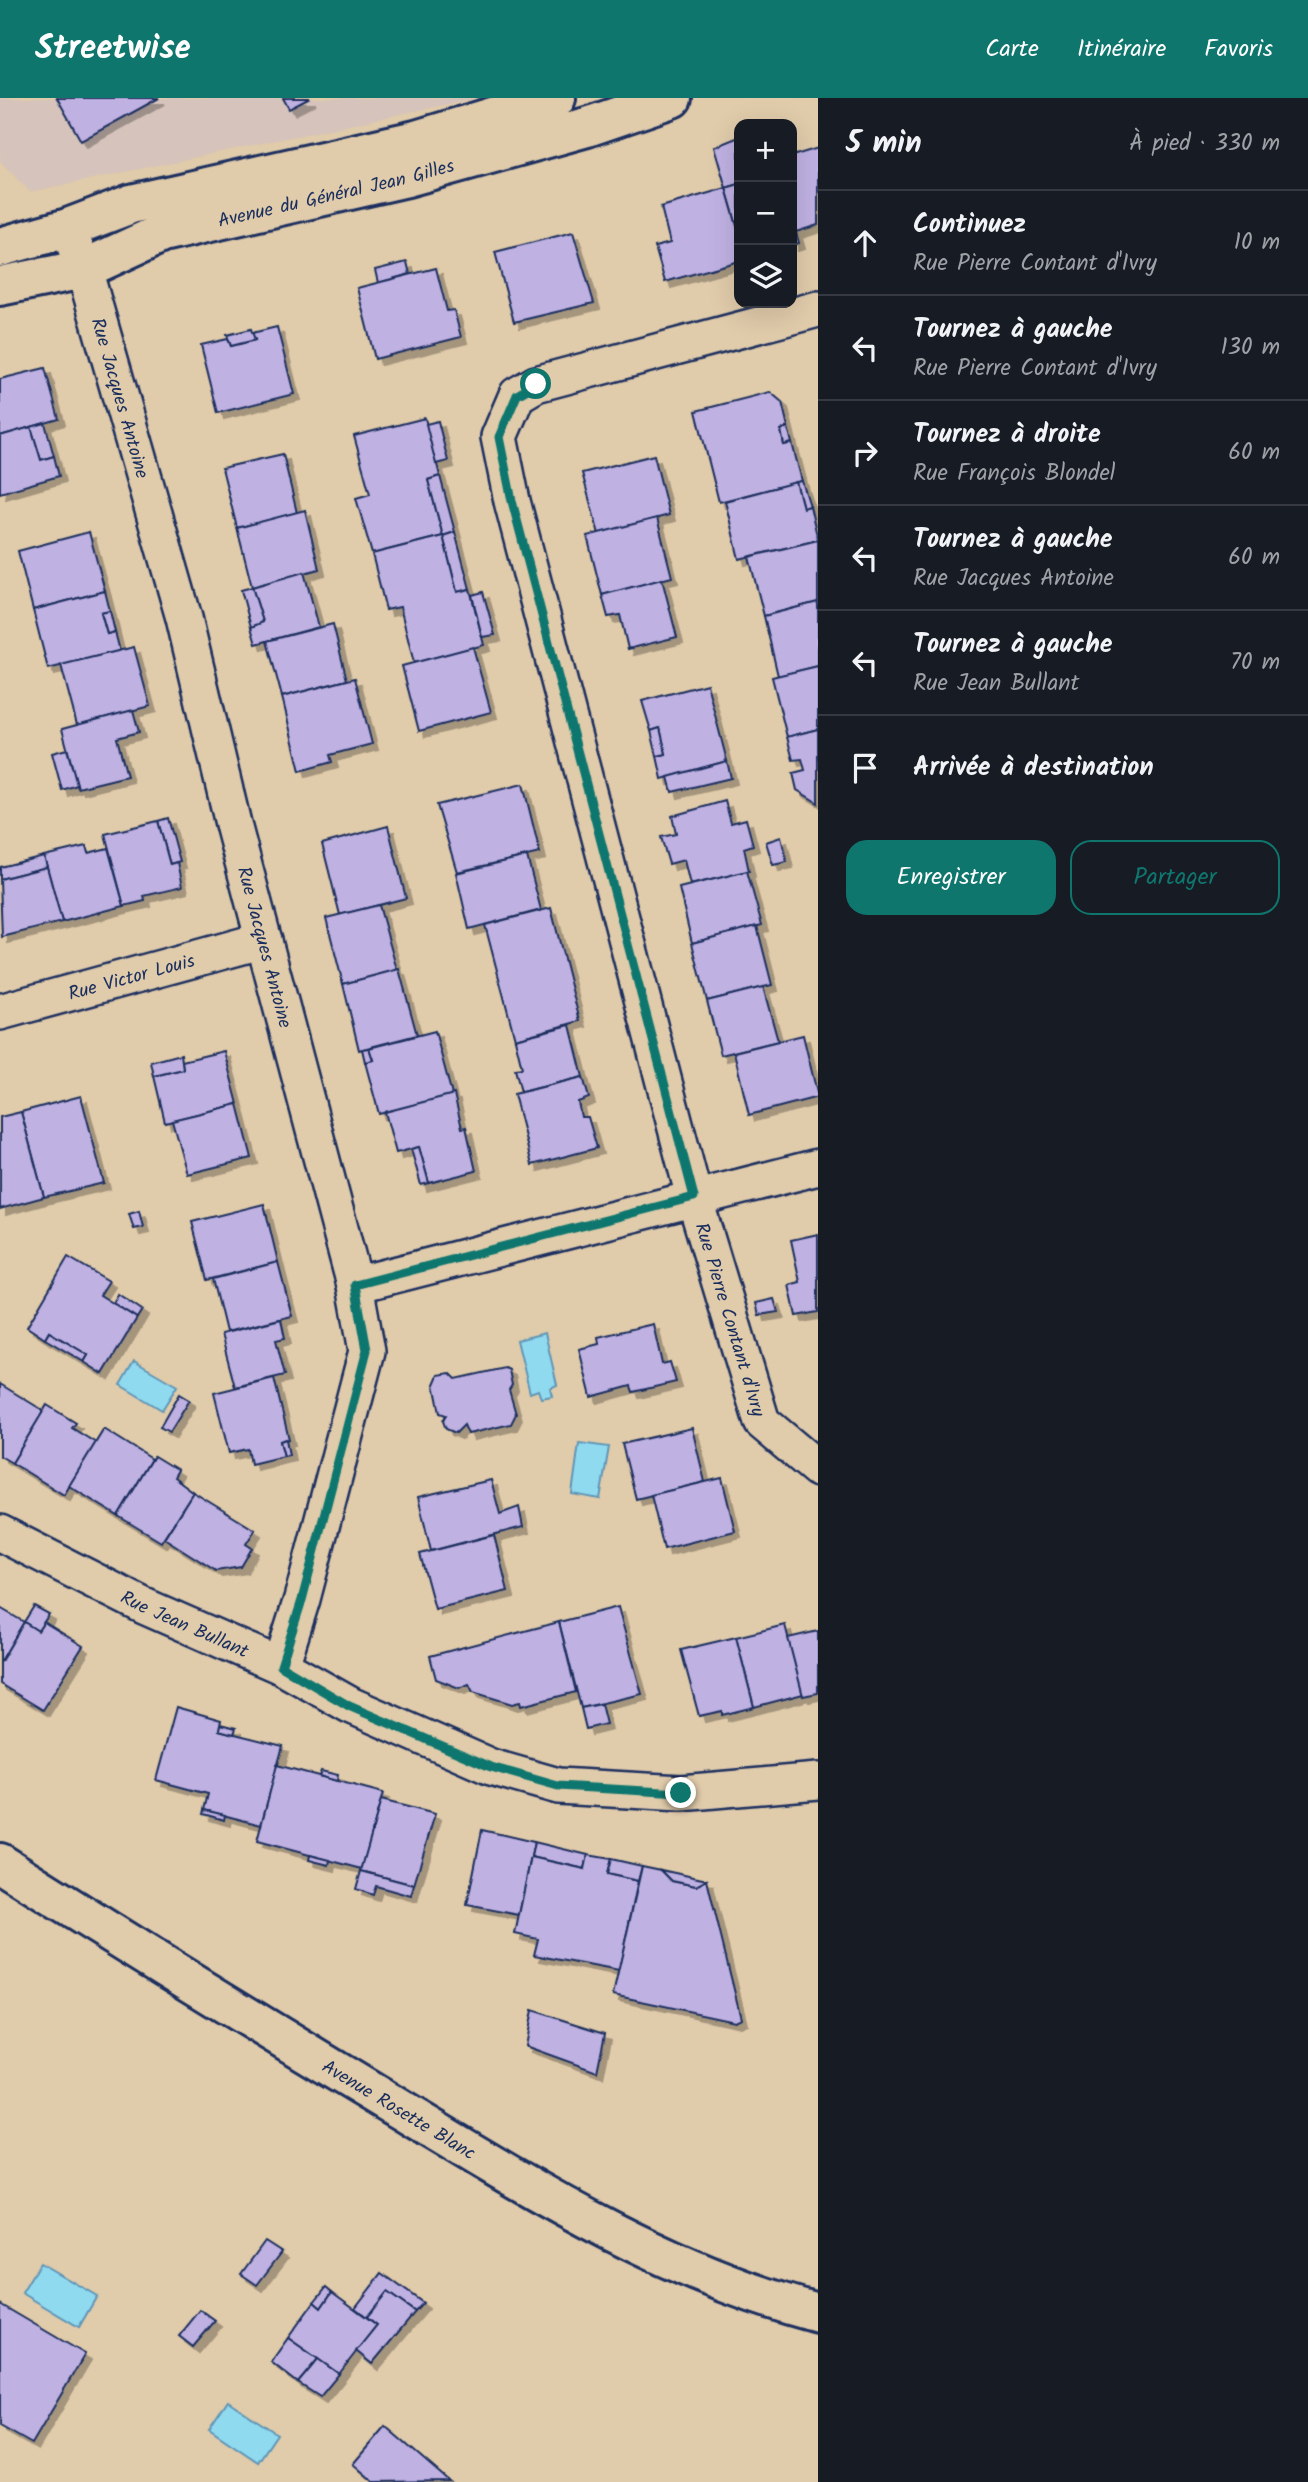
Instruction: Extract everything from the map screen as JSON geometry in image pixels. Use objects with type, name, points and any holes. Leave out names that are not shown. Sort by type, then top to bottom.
[{"type":"main road","name":"Avenue du Général Jean Gilles","points":[[0,247],[68,228],[131,204],[416,140],[556,98]]},
{"type":"main road","name":"Avenue du Général Jean Gilles","points":[[0,286],[84,269],[162,233],[407,177],[587,127],[672,98]]},
{"type":"main road","name":"Avenue Rosette Blanc","points":[[0,1863],[200,1989],[474,2154],[616,2234],[764,2299],[818,2313]]},
{"type":"street","name":"Rue Jacques Antoine","points":[[68,228],[84,269],[184,618],[234,828],[355,1285],[367,1350],[302,1600],[281,1666]]},
{"type":"street","name":"Rue Pierre Contant d'Ivry","points":[[818,309],[536,384],[517,395],[499,437],[512,501],[694,1197],[762,1422],[818,1469]]},
{"type":"street","name":"Rue Victor Louis","points":[[0,1012],[264,940]]},
{"type":"street","points":[[355,1285],[818,1167]]},
{"type":"street","name":"Rue Jean Bullant","points":[[0,1533],[145,1606],[281,1666],[349,1706],[491,1767],[558,1786],[681,1793],[818,1781]]},
{"type":"shaded area","points":[[0,98],[477,98],[30,192],[0,161]]},
{"type":"water","points":[[545,1333],[557,1385],[550,1388],[552,1396],[541,1398],[538,1390],[530,1393],[517,1340]]},
{"type":"water","points":[[134,1361],[177,1386],[162,1410],[120,1385]]},
{"type":"water","points":[[579,1443],[609,1447],[600,1499],[572,1494]]},
{"type":"water","points":[[40,2263],[97,2296],[79,2327],[22,2293]]},
{"type":"water","points":[[228,2401],[277,2434],[258,2462],[209,2429]]},
{"type":"building","points":[[57,98],[159,98],[81,141]]},
{"type":"building","points":[[283,98],[310,98],[289,109]]},
{"type":"building","points":[[734,139],[734,186],[726,188],[714,147]]},
{"type":"building","points":[[818,148],[818,225],[797,232],[797,182],[797,154]]},
{"type":"building","points":[[734,186],[734,216],[726,188]]},
{"type":"building","points":[[726,188],[734,216],[734,262],[665,282],[655,247],[670,243],[661,207]]},
{"type":"building","points":[[573,232],[594,303],[514,322],[495,252]]},
{"type":"building","points":[[407,262],[410,274],[378,283],[375,270]]},
{"type":"building","points":[[436,268],[447,311],[454,310],[461,337],[375,359],[357,288]]},
{"type":"building","points":[[277,327],[294,394],[218,413],[201,345],[228,339],[231,346],[255,340],[252,333]]},
{"type":"building","points":[[251,329],[255,340],[231,346],[227,335]]},
{"type":"building","points":[[45,368],[59,419],[0,436],[0,379]]},
{"type":"building","points":[[770,392],[782,402],[788,427],[781,430],[784,445],[792,443],[802,481],[719,502],[696,411]]},
{"type":"building","points":[[425,418],[440,476],[428,480],[443,536],[372,554],[356,498],[370,494],[354,436]]},
{"type":"building","points":[[438,421],[448,461],[436,464],[426,424]]},
{"type":"building","points":[[45,423],[54,456],[41,460],[31,427]]},
{"type":"building","points":[[31,427],[41,460],[54,456],[59,476],[0,493],[0,436]]},
{"type":"building","points":[[788,427],[792,443],[784,445],[781,430]]},
{"type":"building","points":[[283,454],[297,513],[237,528],[222,468]]},
{"type":"building","points":[[654,455],[669,515],[599,534],[582,473]]},
{"type":"building","points":[[440,476],[455,532],[443,536],[428,480]]},
{"type":"building","points":[[802,481],[810,506],[803,508],[796,482]]},
{"type":"building","points":[[796,482],[803,508],[810,506],[818,540],[739,559],[725,501]]},
{"type":"building","points":[[305,510],[319,569],[252,587],[237,528]]},
{"type":"building","points":[[657,518],[672,577],[602,595],[587,536]]},
{"type":"building","points":[[89,532],[105,591],[33,610],[18,551]]},
{"type":"building","points":[[455,532],[470,589],[457,592],[443,536]]},
{"type":"building","points":[[443,536],[457,592],[470,589],[484,645],[414,663],[400,607],[386,610],[372,554]]},
{"type":"building","points":[[818,540],[818,602],[764,616],[749,557]]},
{"type":"building","points":[[304,572],[319,627],[256,644],[251,627],[263,622],[252,587]]},
{"type":"building","points":[[662,579],[677,637],[628,649],[620,615],[608,617],[602,595]]},
{"type":"building","points":[[252,587],[263,622],[251,627],[241,590]]},
{"type":"building","points":[[105,591],[110,611],[101,613],[107,634],[115,632],[120,651],[48,669],[33,610]]},
{"type":"building","points":[[483,592],[495,635],[482,637],[472,595]]},
{"type":"building","points":[[818,602],[818,666],[778,676],[764,616]]},
{"type":"building","points":[[110,611],[115,632],[107,634],[101,613]]},
{"type":"building","points":[[333,624],[347,680],[282,697],[267,641]]},
{"type":"building","points":[[134,647],[150,706],[77,725],[61,665]]},
{"type":"building","points":[[473,647],[491,712],[419,731],[402,666]]},
{"type":"building","points":[[818,666],[818,729],[787,737],[772,677]]},
{"type":"building","points":[[355,678],[372,744],[330,755],[332,762],[300,771],[282,697]]},
{"type":"building","points":[[707,684],[727,761],[662,779],[657,756],[666,754],[660,728],[651,731],[642,701]]},
{"type":"building","points":[[133,710],[139,732],[117,738],[127,776],[78,788],[62,729]]},
{"type":"building","points":[[660,728],[666,754],[657,756],[651,731]]},
{"type":"building","points":[[818,729],[818,803],[797,790],[793,773],[805,770],[802,759],[793,760],[787,737]]},
{"type":"building","points":[[67,749],[77,785],[62,790],[52,753]]},
{"type":"building","points":[[727,761],[731,778],[672,792],[668,777]]},
{"type":"building","points":[[523,784],[540,853],[457,872],[437,805]]},
{"type":"building","points":[[725,801],[731,823],[746,819],[753,845],[744,848],[749,871],[690,885],[684,860],[669,864],[661,837],[676,834],[672,816]]},
{"type":"building","points":[[168,818],[180,862],[170,865],[158,821]]},
{"type":"building","points":[[158,821],[170,865],[177,863],[182,887],[144,896],[145,901],[124,906],[105,834]]},
{"type":"building","points":[[388,826],[406,898],[340,915],[322,844]]},
{"type":"building","points":[[781,837],[787,862],[773,865],[766,842]]},
{"type":"building","points":[[86,846],[88,853],[108,848],[124,906],[62,922],[44,856]]},
{"type":"building","points":[[44,856],[47,867],[0,879],[0,867]]},
{"type":"building","points":[[527,856],[541,910],[469,929],[456,873]]},
{"type":"building","points":[[47,867],[62,922],[2,937],[0,879]]},
{"type":"building","points":[[747,871],[762,925],[692,943],[679,888]]},
{"type":"building","points":[[379,905],[397,970],[343,984],[326,918]]},
{"type":"building","points":[[551,908],[580,1021],[515,1039],[485,925]]},
{"type":"building","points":[[757,926],[772,985],[707,1001],[692,943]]},
{"type":"building","points":[[399,969],[417,1035],[359,1050],[343,984]]},
{"type":"building","points":[[763,987],[778,1041],[721,1055],[707,1001]]},
{"type":"building","points":[[570,1025],[583,1077],[521,1092],[515,1069],[522,1068],[515,1039]]},
{"type":"building","points":[[435,1031],[452,1095],[379,1114],[365,1062],[373,1060],[369,1048]]},
{"type":"building","points":[[803,1035],[818,1097],[749,1115],[734,1052]]},
{"type":"building","points":[[369,1048],[373,1060],[365,1062],[362,1049]]},
{"type":"building","points":[[224,1051],[238,1104],[165,1122],[154,1076],[183,1069],[182,1061]]},
{"type":"building","points":[[181,1054],[183,1069],[154,1076],[151,1062]]},
{"type":"building","points":[[583,1077],[589,1098],[578,1102],[581,1117],[588,1117],[597,1148],[532,1165],[514,1094]]},
{"type":"building","points":[[454,1094],[462,1128],[466,1127],[476,1171],[429,1183],[419,1147],[396,1153],[385,1112]]},
{"type":"building","points":[[81,1096],[104,1183],[44,1197],[21,1112]]},
{"type":"building","points":[[238,1104],[252,1158],[187,1174],[172,1120]]},
{"type":"building","points":[[21,1112],[44,1197],[0,1209],[0,1117]]},
{"type":"building","points":[[419,1147],[429,1183],[421,1185],[411,1149]]},
{"type":"building","points":[[264,1204],[278,1262],[207,1280],[192,1222]]},
{"type":"building","points":[[139,1211],[143,1227],[134,1229],[129,1214]]},
{"type":"building","points":[[818,1234],[818,1312],[796,1316],[789,1285],[800,1282],[791,1240]]},
{"type":"building","points":[[68,1257],[109,1281],[100,1295],[137,1318],[103,1374],[84,1362],[88,1355],[49,1332],[45,1339],[27,1327]]},
{"type":"building","points":[[278,1262],[292,1316],[226,1332],[213,1279]]},
{"type":"building","points":[[118,1294],[142,1310],[137,1318],[113,1303]]},
{"type":"building","points":[[774,1299],[778,1312],[759,1315],[756,1303]]},
{"type":"building","points":[[281,1319],[285,1338],[276,1340],[285,1375],[235,1387],[221,1334]]},
{"type":"building","points":[[653,1324],[662,1364],[670,1362],[676,1382],[633,1392],[631,1386],[591,1397],[579,1349],[599,1344],[598,1337]]},
{"type":"building","points":[[49,1332],[88,1355],[84,1362],[45,1339]]},
{"type":"building","points":[[505,1368],[509,1370],[512,1385],[509,1390],[516,1414],[511,1424],[468,1434],[464,1425],[456,1433],[446,1429],[443,1421],[446,1415],[440,1413],[434,1384],[438,1375],[450,1373],[456,1379]]},
{"type":"building","points":[[274,1378],[289,1439],[280,1441],[284,1456],[251,1464],[248,1449],[229,1453],[214,1393]]},
{"type":"building","points":[[0,1384],[44,1411],[12,1463],[0,1456]]},
{"type":"building","points":[[179,1394],[189,1400],[169,1432],[160,1427]]},
{"type":"building","points":[[47,1405],[76,1423],[72,1428],[96,1443],[64,1495],[12,1463]]},
{"type":"building","points":[[692,1428],[705,1482],[636,1499],[622,1444]]},
{"type":"building","points":[[104,1429],[152,1459],[118,1516],[69,1486]]},
{"type":"building","points":[[286,1439],[289,1455],[284,1456],[280,1441]]},
{"type":"building","points":[[154,1456],[177,1470],[173,1477],[193,1492],[161,1542],[118,1516]]},
{"type":"building","points":[[722,1478],[735,1531],[664,1549],[651,1495]]},
{"type":"building","points":[[491,1480],[500,1514],[519,1507],[523,1527],[431,1551],[418,1497]]},
{"type":"building","points":[[193,1492],[255,1530],[246,1544],[252,1548],[241,1567],[216,1571],[164,1538]]},
{"type":"building","points":[[494,1535],[508,1591],[435,1609],[420,1554]]},
{"type":"building","points":[[34,1606],[49,1614],[38,1631],[24,1622]]},
{"type":"building","points":[[618,1607],[642,1694],[581,1708],[559,1622]]},
{"type":"building","points":[[0,1608],[24,1622],[0,1663]]},
{"type":"building","points":[[24,1622],[38,1631],[44,1622],[83,1646],[43,1710],[0,1684],[0,1663]]},
{"type":"building","points":[[559,1622],[576,1692],[521,1706],[520,1702],[512,1704],[473,1692],[469,1684],[459,1688],[436,1679],[430,1656]]},
{"type":"building","points":[[785,1625],[803,1694],[754,1707],[736,1637]]},
{"type":"building","points":[[818,1631],[818,1693],[803,1696],[788,1638]]},
{"type":"building","points":[[736,1637],[754,1707],[722,1715],[722,1711],[699,1716],[681,1650]]},
{"type":"building","points":[[601,1704],[606,1724],[586,1729],[581,1708]]},
{"type":"building","points":[[176,1707],[221,1720],[219,1730],[283,1746],[261,1825],[204,1810],[208,1794],[156,1780]]},
{"type":"building","points":[[220,1724],[236,1728],[234,1734],[219,1730]]},
{"type":"building","points":[[277,1765],[383,1793],[362,1869],[257,1841]]},
{"type":"building","points":[[321,1771],[338,1775],[337,1781],[319,1776]]},
{"type":"building","points":[[381,1800],[435,1814],[414,1885],[361,1871]]},
{"type":"building","points":[[204,1810],[225,1815],[224,1820],[203,1814]]},
{"type":"building","points":[[482,1830],[534,1842],[519,1915],[467,1905]]},
{"type":"building","points":[[534,1842],[588,1855],[585,1869],[531,1857]]},
{"type":"building","points":[[310,1855],[330,1860],[329,1865],[309,1860]]},
{"type":"building","points":[[588,1855],[611,1859],[607,1874],[638,1881],[619,1971],[534,1955],[538,1939],[515,1934],[531,1857],[585,1869]]},
{"type":"building","points":[[611,1859],[642,1866],[638,1881],[607,1874]]},
{"type":"building","points":[[642,1866],[661,1870],[672,1881],[696,1886],[707,1880],[741,2018],[734,2021],[613,1995]]},
{"type":"building","points":[[661,1870],[707,1880],[696,1886],[672,1881]]},
{"type":"building","points":[[361,1871],[414,1885],[411,1896],[376,1886],[373,1895],[356,1889]]},
{"type":"building","points":[[532,2010],[605,2033],[597,2072],[525,2046]]},
{"type":"building","points":[[265,2241],[282,2252],[257,2285],[241,2274]]},
{"type":"building","points":[[382,2273],[423,2303],[415,2312],[387,2292],[367,2317],[355,2308]]},
{"type":"building","points":[[326,2287],[332,2292],[321,2308],[314,2302]]},
{"type":"building","points":[[332,2292],[377,2325],[339,2374],[288,2338],[314,2302],[321,2308]]},
{"type":"building","points":[[387,2292],[415,2312],[372,2364],[356,2351],[377,2325],[367,2317]]},
{"type":"building","points":[[0,2304],[85,2354],[32,2444],[0,2426]]},
{"type":"building","points":[[200,2310],[215,2321],[193,2347],[179,2336]]},
{"type":"building","points":[[288,2338],[318,2359],[298,2383],[271,2362]]},
{"type":"building","points":[[318,2359],[339,2374],[320,2397],[298,2383]]},
{"type":"building","points":[[385,2426],[449,2481],[374,2482],[353,2464]]},
{"type":"route","points":[[536,384],[517,395],[499,437],[512,501],[694,1197],[355,1285],[367,1350],[302,1600],[281,1666],[349,1706],[491,1767],[558,1786],[681,1793]]}]
